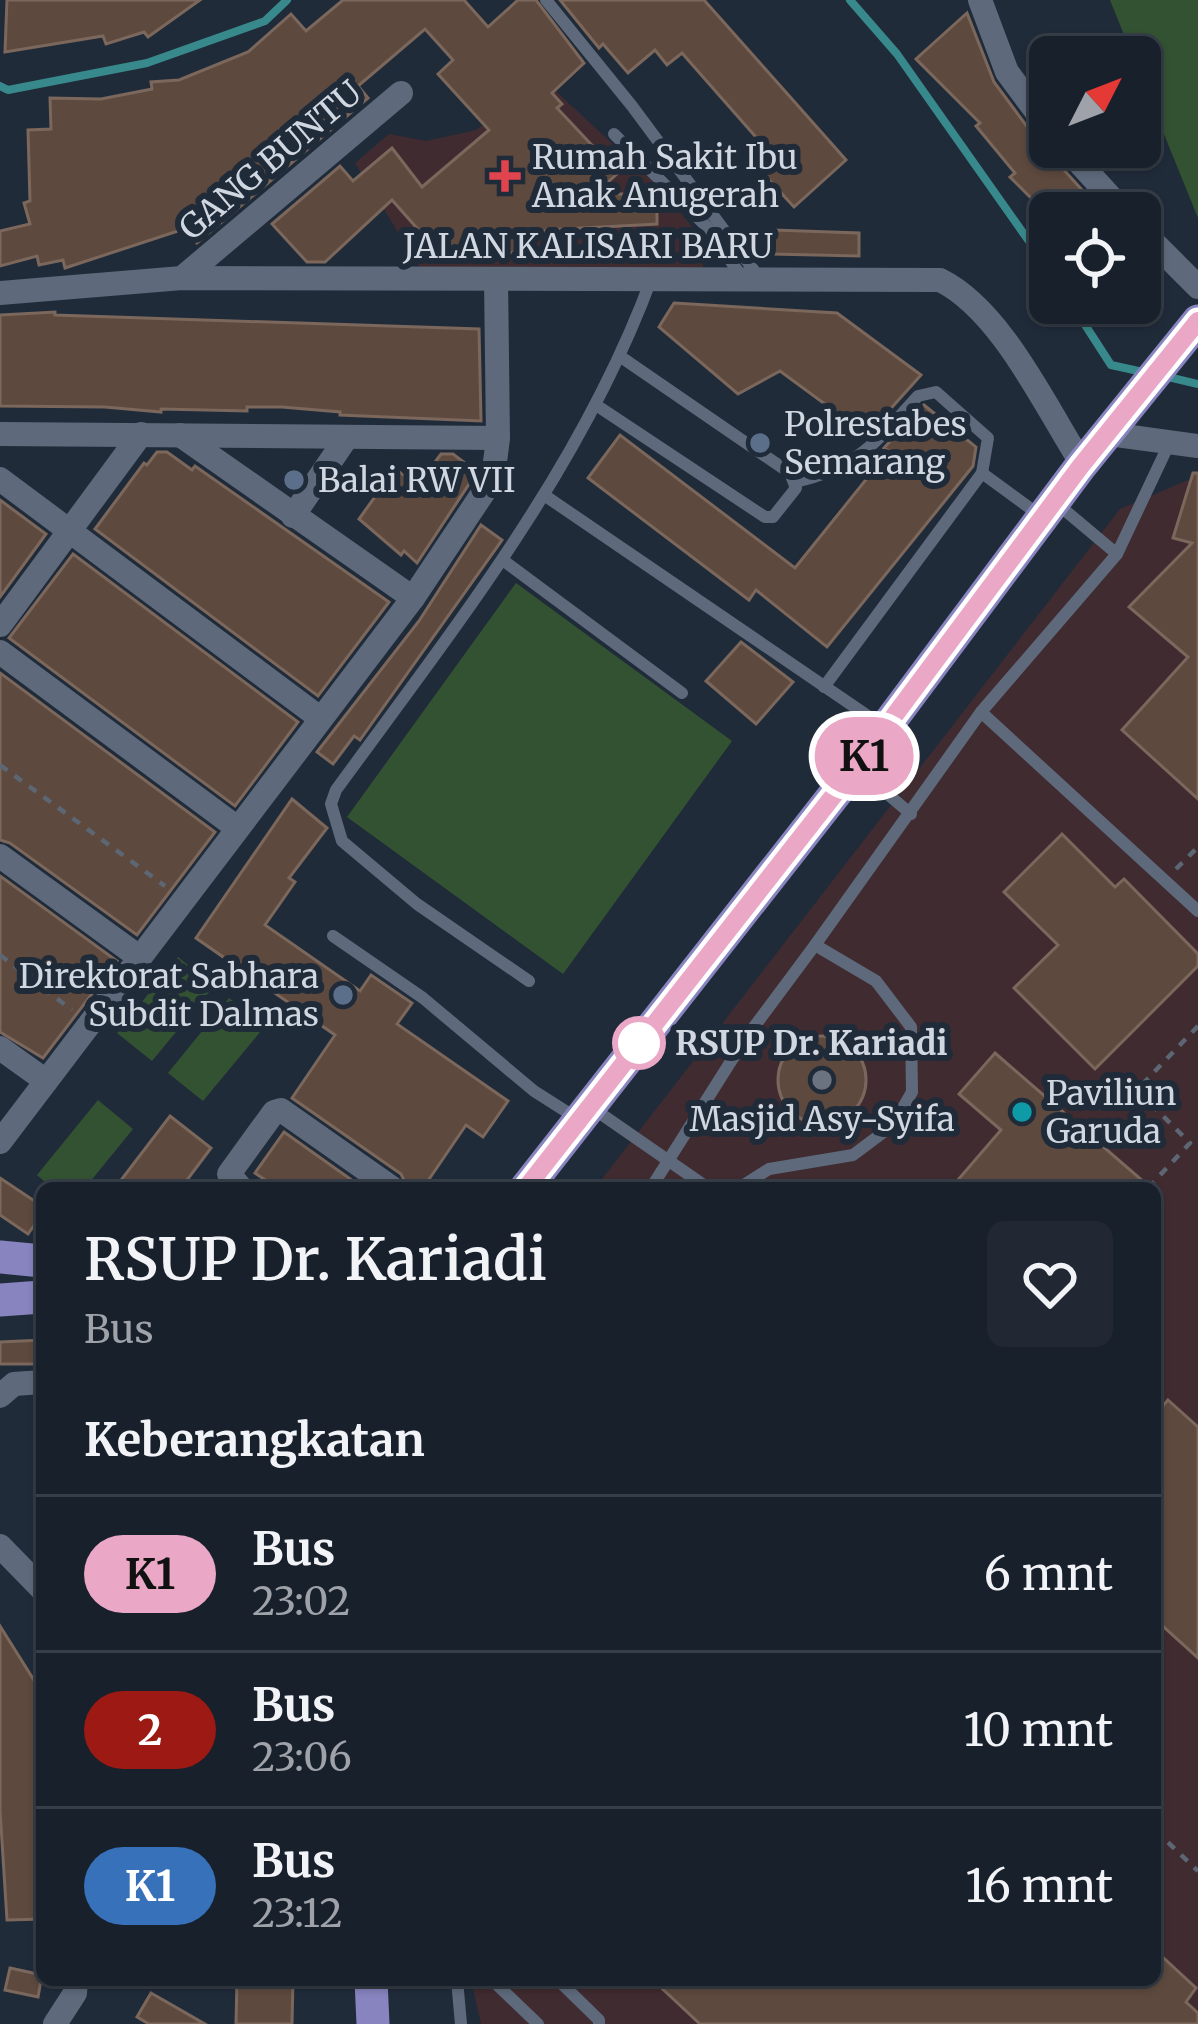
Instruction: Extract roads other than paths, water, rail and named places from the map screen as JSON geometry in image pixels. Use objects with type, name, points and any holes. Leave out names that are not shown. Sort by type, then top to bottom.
[{"type":"highway","points":[[531,1182],[856,767],[1082,464],[1193,327]]},
{"type":"highway","points":[[0,1300],[36,1297]]},
{"type":"highway","points":[[371,1986],[373,2024]]},
{"type":"street","points":[[980,0],[1007,72],[1029,102]]},
{"type":"street","name":"GANG BUNTU","points":[[182,278],[401,93]]},
{"type":"street","points":[[1084,168],[1106,192]]},
{"type":"street","points":[[1161,250],[1198,287]]},
{"type":"street","name":"JALAN KALISARI BARU","points":[[0,293],[182,278],[940,280],[985,312],[1082,464]]},
{"type":"street","points":[[0,1142],[413,598],[493,478],[498,438],[496,279]]},
{"type":"street","points":[[0,434],[498,438]]},
{"type":"street","points":[[0,625],[140,434]]},
{"type":"street","points":[[1109,434],[1198,446]]},
{"type":"street","points":[[180,435],[413,598]]},
{"type":"street","points":[[293,516],[347,437]]},
{"type":"street","points":[[0,479],[320,718]]},
{"type":"street","points":[[0,652],[236,827]]},
{"type":"street","points":[[0,856],[139,957]]},
{"type":"street","points":[[0,1048],[46,1082]]},
{"type":"street","points":[[236,1182],[229,1174],[274,1112],[281,1110],[383,1182]]},
{"type":"street","points":[[0,1396],[14,1384],[36,1382]]},
{"type":"street","points":[[0,1546],[36,1583]]},
{"type":"street","points":[[55,2024],[76,1986]]},
{"type":"lane","points":[[546,0],[632,106],[753,280]]},
{"type":"lane","points":[[614,134],[753,280]]},
{"type":"lane","points":[[529,981],[361,859],[342,841],[331,804],[336,790],[504,561],[596,405],[621,357],[652,277]]},
{"type":"lane","points":[[596,405],[764,517],[773,517],[796,488],[790,473],[621,357]]},
{"type":"lane","points":[[795,482],[832,474],[860,456],[918,396],[928,392],[936,392],[988,437],[982,473],[824,687]]},
{"type":"lane","points":[[656,1182],[746,1039],[981,712],[1117,554],[1170,442]]},
{"type":"lane","points":[[982,473],[1117,554]]},
{"type":"lane","points":[[544,495],[885,728]]},
{"type":"lane","points":[[504,561],[682,693]]},
{"type":"lane","points":[[981,712],[1198,911]]},
{"type":"lane","points":[[856,767],[911,814]]},
{"type":"lane","points":[[333,936],[423,998],[533,1091],[584,1113],[699,1182]]},
{"type":"lane","points":[[748,1182],[769,1169],[853,1155],[893,1125],[912,1092],[911,1027],[876,981],[815,944]]},
{"type":"lane","points":[[458,1986],[461,2024]]},
{"type":"lane","points":[[498,1986],[538,2024]]},
{"type":"lane","points":[[564,1986],[599,2024]]},
{"type":"waterway","points":[[0,86],[8,90],[147,63],[265,21],[287,0]]},
{"type":"waterway","points":[[850,0],[897,54],[1029,241]]},
{"type":"waterway","points":[[1085,324],[1111,365],[1143,372]]},
{"type":"waterway","points":[[1164,376],[1198,384]]},
{"type":"place","name":"Rumah Sakit Ibu Anak Anugerah","points":[[505,176]]},
{"type":"place","name":"Polrestabes Semarang","points":[[760,443]]},
{"type":"place","name":"Balai RW VII","points":[[294,480]]},
{"type":"place","name":"Direktorat Sabhara Subdit Dalmas","points":[[343,995]]},
{"type":"place","name":"RSUP Dr. Kariadi","points":[[639,1043]]},
{"type":"place","name":"Masjid Asy-Syifa","points":[[822,1080]]},
{"type":"place","name":"Paviliun Garuda","points":[[1022,1112]]}]
